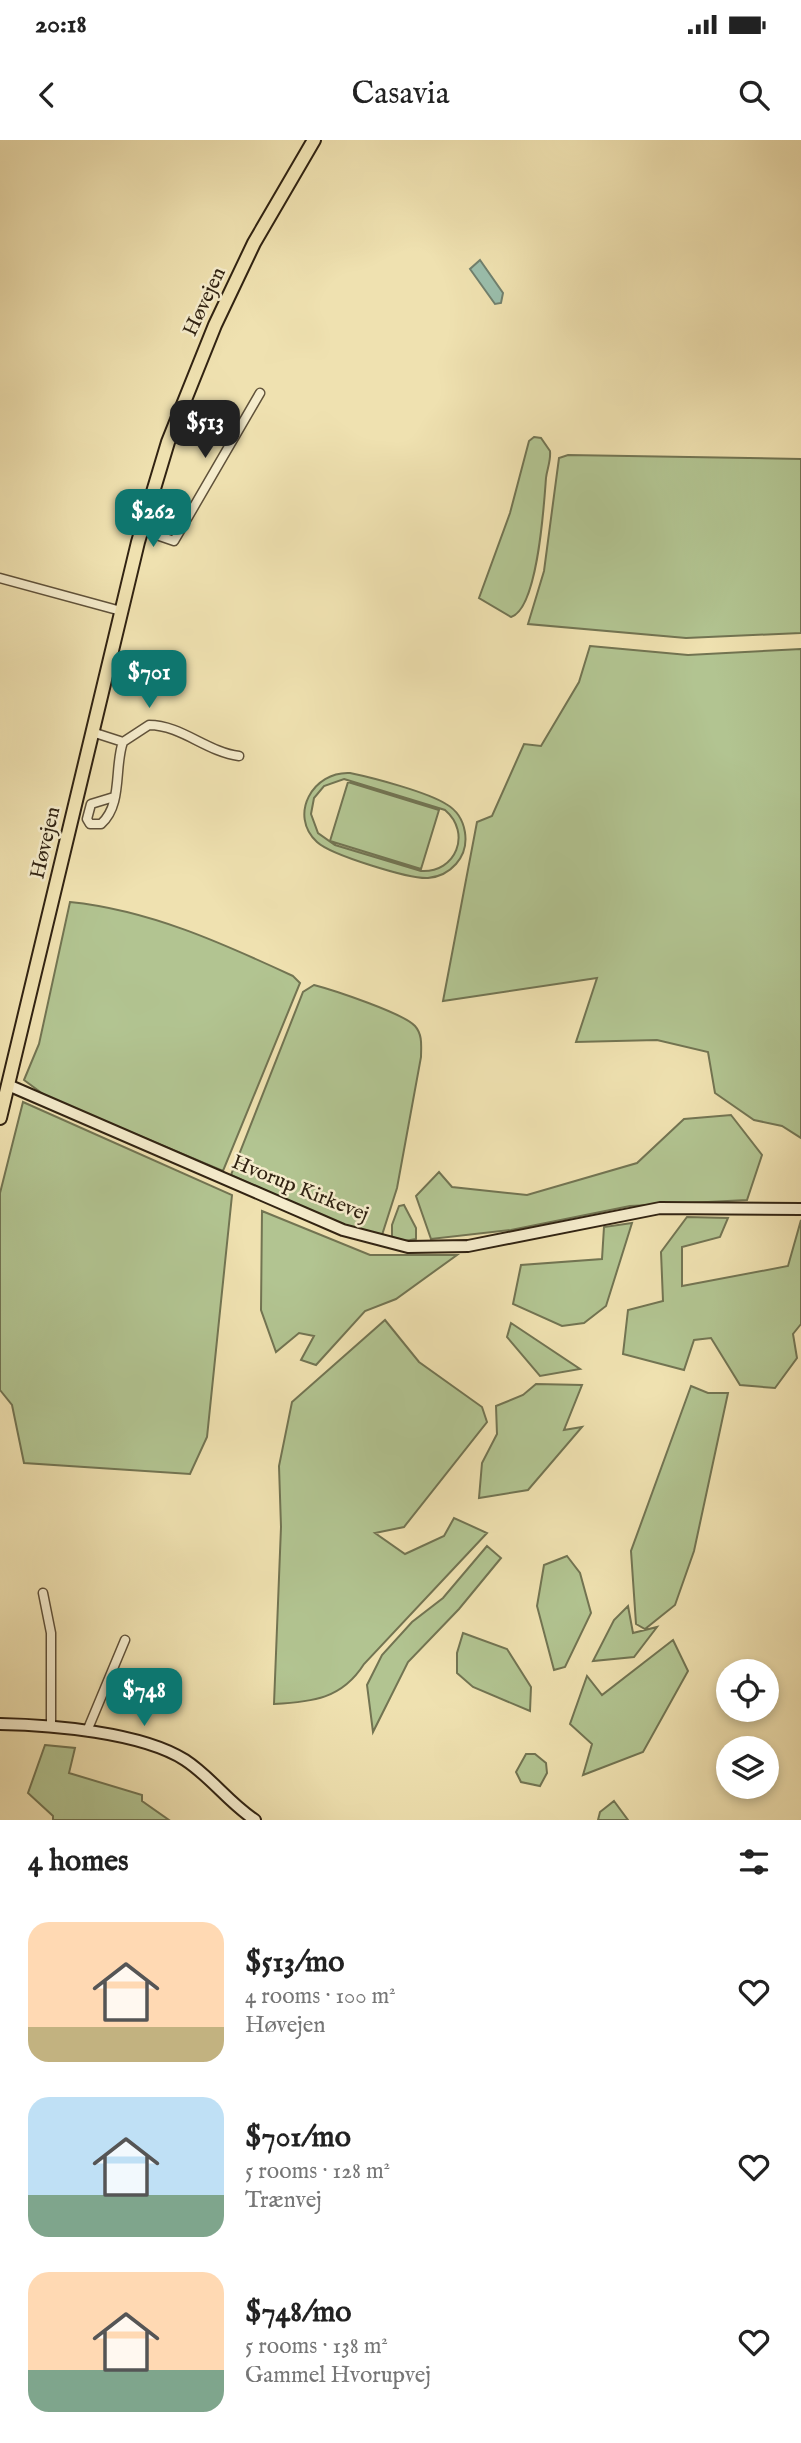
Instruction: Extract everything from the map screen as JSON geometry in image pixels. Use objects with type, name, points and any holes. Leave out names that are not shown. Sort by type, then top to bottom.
[{"type":"main road","name":"Høvejen","points":[[0,1118],[4,1084],[121,611],[169,442],[215,325],[254,243],[314,140]]},
{"type":"street","points":[[142,530],[174,541],[260,393]]},
{"type":"street","points":[[0,578],[121,611]]},
{"type":"street","points":[[114,797],[123,742],[139,729],[159,725],[209,748],[239,756]]},
{"type":"street","points":[[92,732],[123,742]]},
{"type":"street","name":"Hvorup Kirkevej","points":[[4,1084],[331,1226],[362,1237],[408,1247],[468,1246],[660,1208],[801,1209]]},
{"type":"street","points":[[43,1593],[51,1633],[51,1726]]},
{"type":"street","points":[[88,1731],[125,1640]]},
{"type":"street","points":[[0,1724],[88,1731],[173,1754],[187,1761],[255,1820]]},
{"type":"green space","points":[[534,437],[541,438],[550,451],[541,531],[528,596],[520,610],[511,617],[479,598],[510,513],[529,441]]},
{"type":"green space","points":[[568,455],[801,459],[801,633],[686,638],[528,624],[544,571],[559,458]]},
{"type":"green space","points":[[590,646],[688,655],[801,649],[801,1138],[782,1126],[754,1120],[715,1093],[708,1052],[657,1040],[576,1042],[597,978],[443,1001],[477,822],[492,816],[524,744],[541,746],[579,682]]},
{"type":"green space","points":[[350,773],[400,786],[446,804],[459,816],[463,824],[465,840],[461,857],[440,875],[418,877],[353,859],[317,842],[305,820],[305,808],[316,787],[337,774]],"holes":[[[344,779],[445,810],[458,830],[456,850],[443,866],[421,871],[335,845],[318,833],[311,814],[314,798],[324,786]]]},
{"type":"green space","points":[[348,782],[439,810],[421,869],[330,841]]},
{"type":"green space","points":[[70,902],[157,920],[239,952],[293,976],[300,983],[223,1171],[47,1097],[24,1080],[39,1044]]},
{"type":"green space","points":[[314,985],[397,1015],[415,1026],[420,1037],[421,1057],[397,1188],[382,1235],[351,1229],[231,1175],[303,992]]},
{"type":"green space","points":[[23,1102],[232,1195],[207,1437],[190,1474],[24,1463],[12,1405],[0,1390],[0,1193]]},
{"type":"green space","points":[[731,1115],[762,1155],[747,1200],[630,1206],[511,1230],[431,1239],[416,1196],[439,1172],[452,1187],[527,1195],[637,1163],[684,1119]]},
{"type":"green space","points":[[404,1205],[416,1228],[416,1239],[405,1241],[392,1237],[392,1225],[399,1206]]},
{"type":"green space","points":[[262,1211],[370,1255],[457,1255],[396,1299],[365,1311],[316,1365],[301,1360],[314,1336],[299,1333],[276,1352],[261,1310]]},
{"type":"green space","points":[[687,1217],[728,1218],[720,1237],[682,1247],[682,1286],[788,1266],[801,1220],[801,1324],[793,1334],[797,1358],[775,1388],[740,1385],[711,1338],[694,1340],[684,1370],[623,1354],[628,1310],[663,1301],[661,1252]]},
{"type":"green space","points":[[632,1223],[606,1306],[584,1323],[562,1326],[513,1304],[521,1265],[602,1259],[604,1227]]},
{"type":"green space","points":[[385,1320],[419,1362],[482,1407],[487,1422],[404,1527],[375,1533],[405,1554],[444,1536],[454,1518],[487,1533],[346,1685],[336,1692],[313,1700],[274,1704],[281,1527],[279,1466],[292,1402]]},
{"type":"green space","points":[[511,1323],[580,1369],[540,1376],[507,1337]]},
{"type":"green space","points":[[536,1384],[582,1385],[564,1430],[582,1427],[528,1490],[479,1498],[482,1463],[497,1434],[496,1406],[523,1395]]},
{"type":"green space","points":[[691,1386],[708,1393],[728,1393],[694,1551],[675,1605],[645,1629],[636,1624],[631,1551]]},
{"type":"green space","points":[[487,1546],[501,1558],[459,1609],[408,1662],[373,1732],[367,1685],[382,1655],[412,1622],[443,1598]]},
{"type":"green space","points":[[567,1556],[580,1573],[591,1613],[565,1667],[554,1670],[537,1606],[544,1565]]},
{"type":"green space","points":[[628,1606],[633,1633],[657,1627],[634,1657],[593,1661],[614,1620]]},
{"type":"green space","points":[[463,1633],[507,1649],[531,1687],[530,1711],[473,1687],[457,1673],[457,1653]]},
{"type":"green space","points":[[673,1640],[688,1671],[643,1752],[583,1775],[592,1744],[570,1724],[587,1676],[602,1695]]},
{"type":"green space","points":[[45,1745],[75,1748],[69,1773],[142,1795],[142,1801],[169,1820],[53,1820],[53,1816],[28,1793]]},
{"type":"green space","points":[[526,1754],[535,1754],[546,1763],[547,1773],[540,1786],[521,1782],[516,1772]]},
{"type":"green space","points":[[614,1801],[628,1820],[598,1820],[600,1812]]},
{"type":"shaded area","points":[[480,260],[503,293],[501,303],[495,304],[470,269]]}]
